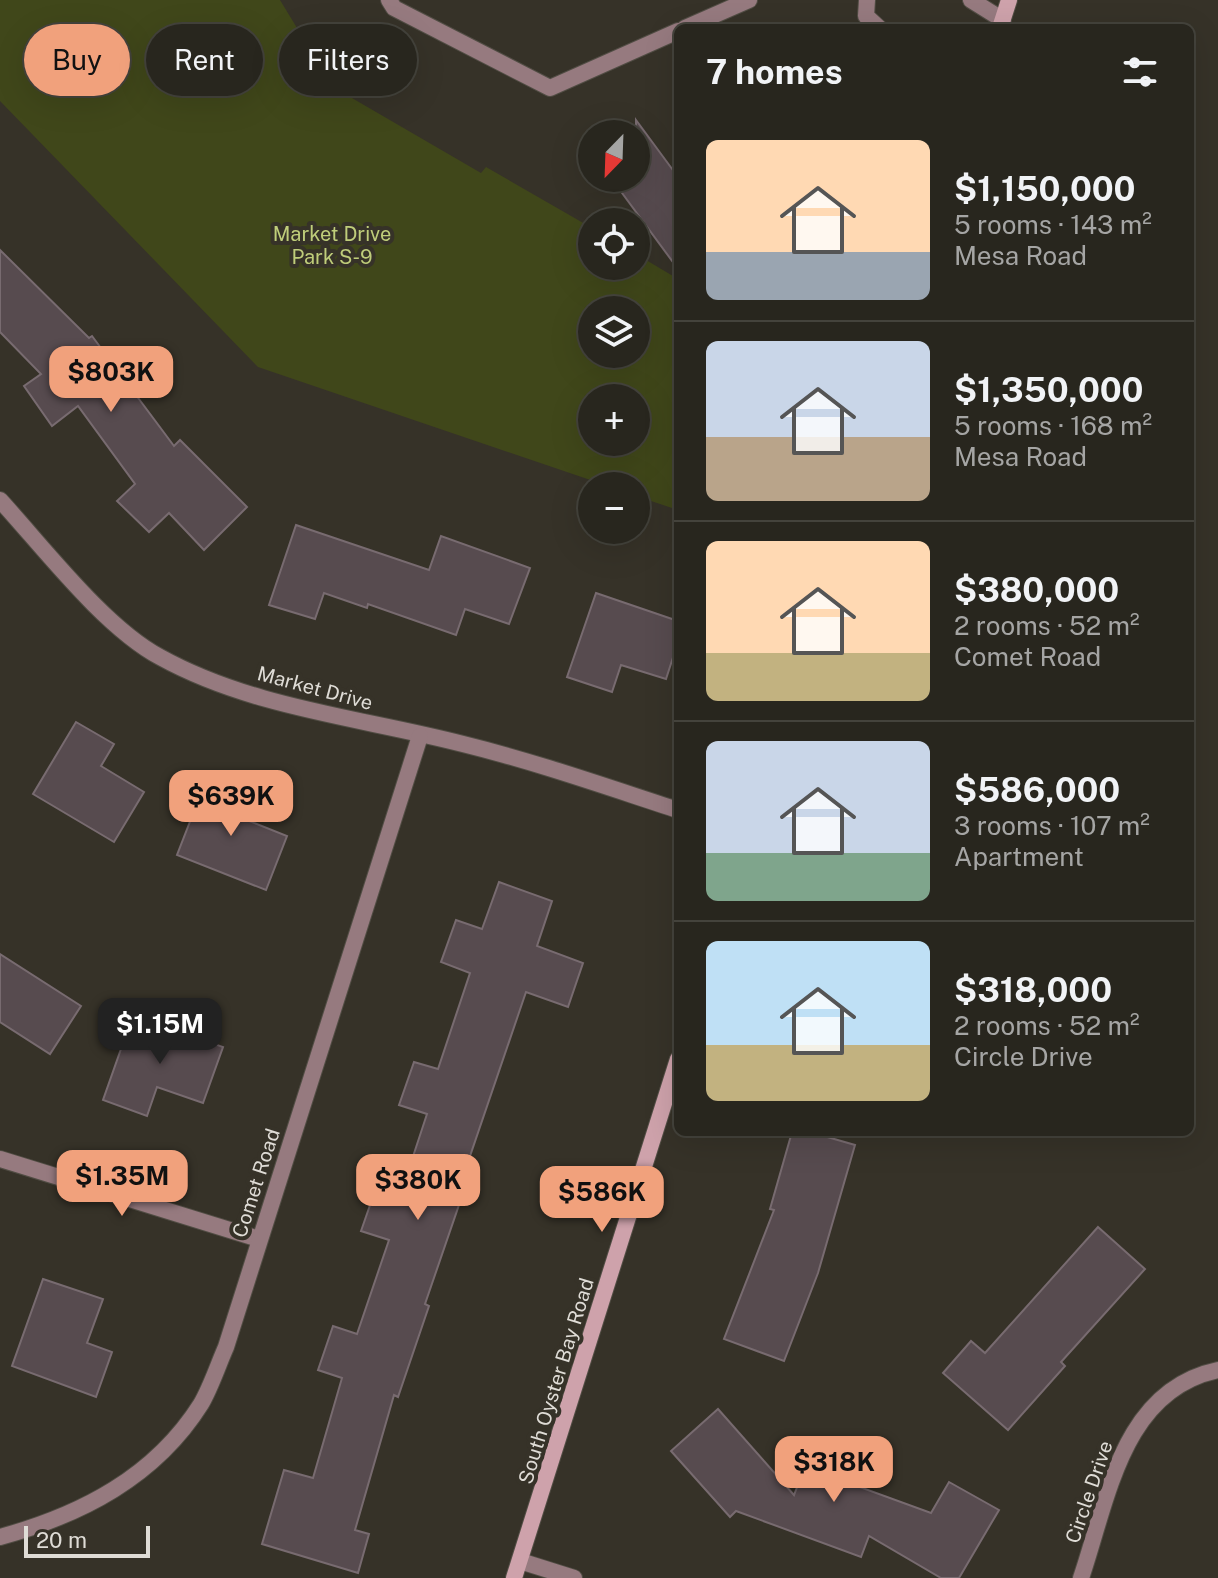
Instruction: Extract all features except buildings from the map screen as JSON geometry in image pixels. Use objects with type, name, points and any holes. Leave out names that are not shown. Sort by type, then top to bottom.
[{"type":"main road","points":[[1001,24],[1009,0]]},
{"type":"main road","name":"South Oyster Bay Road","points":[[514,1578],[674,1072]]},
{"type":"street","points":[[389,0],[394,8],[550,88],[674,33]]},
{"type":"street","points":[[694,24],[749,0]]},
{"type":"street","points":[[867,0],[866,16],[875,24]]},
{"type":"street","points":[[971,0],[1001,24]]},
{"type":"street","name":"Market Drive","points":[[0,500],[115,623],[159,657],[217,682],[290,704],[528,761],[674,809]]},
{"type":"street","name":"Comet Road","points":[[0,1537],[69,1516],[126,1484],[159,1457],[201,1403],[226,1347],[420,736]]},
{"type":"street","points":[[0,1159],[259,1239]]},
{"type":"street","name":"Circle Drive","points":[[1081,1578],[1130,1435],[1154,1402],[1195,1375],[1218,1370]]},
{"type":"street","points":[[520,1561],[574,1578]]},
{"type":"green space","name":"Market Drive Park S-9","points":[[0,0],[280,0],[295,24],[279,24],[279,96],[348,96],[481,173],[486,167],[578,220],[578,280],[650,280],[650,262],[674,277],[674,509],[650,501],[650,472],[578,472],[578,476],[258,367],[0,101]]}]
